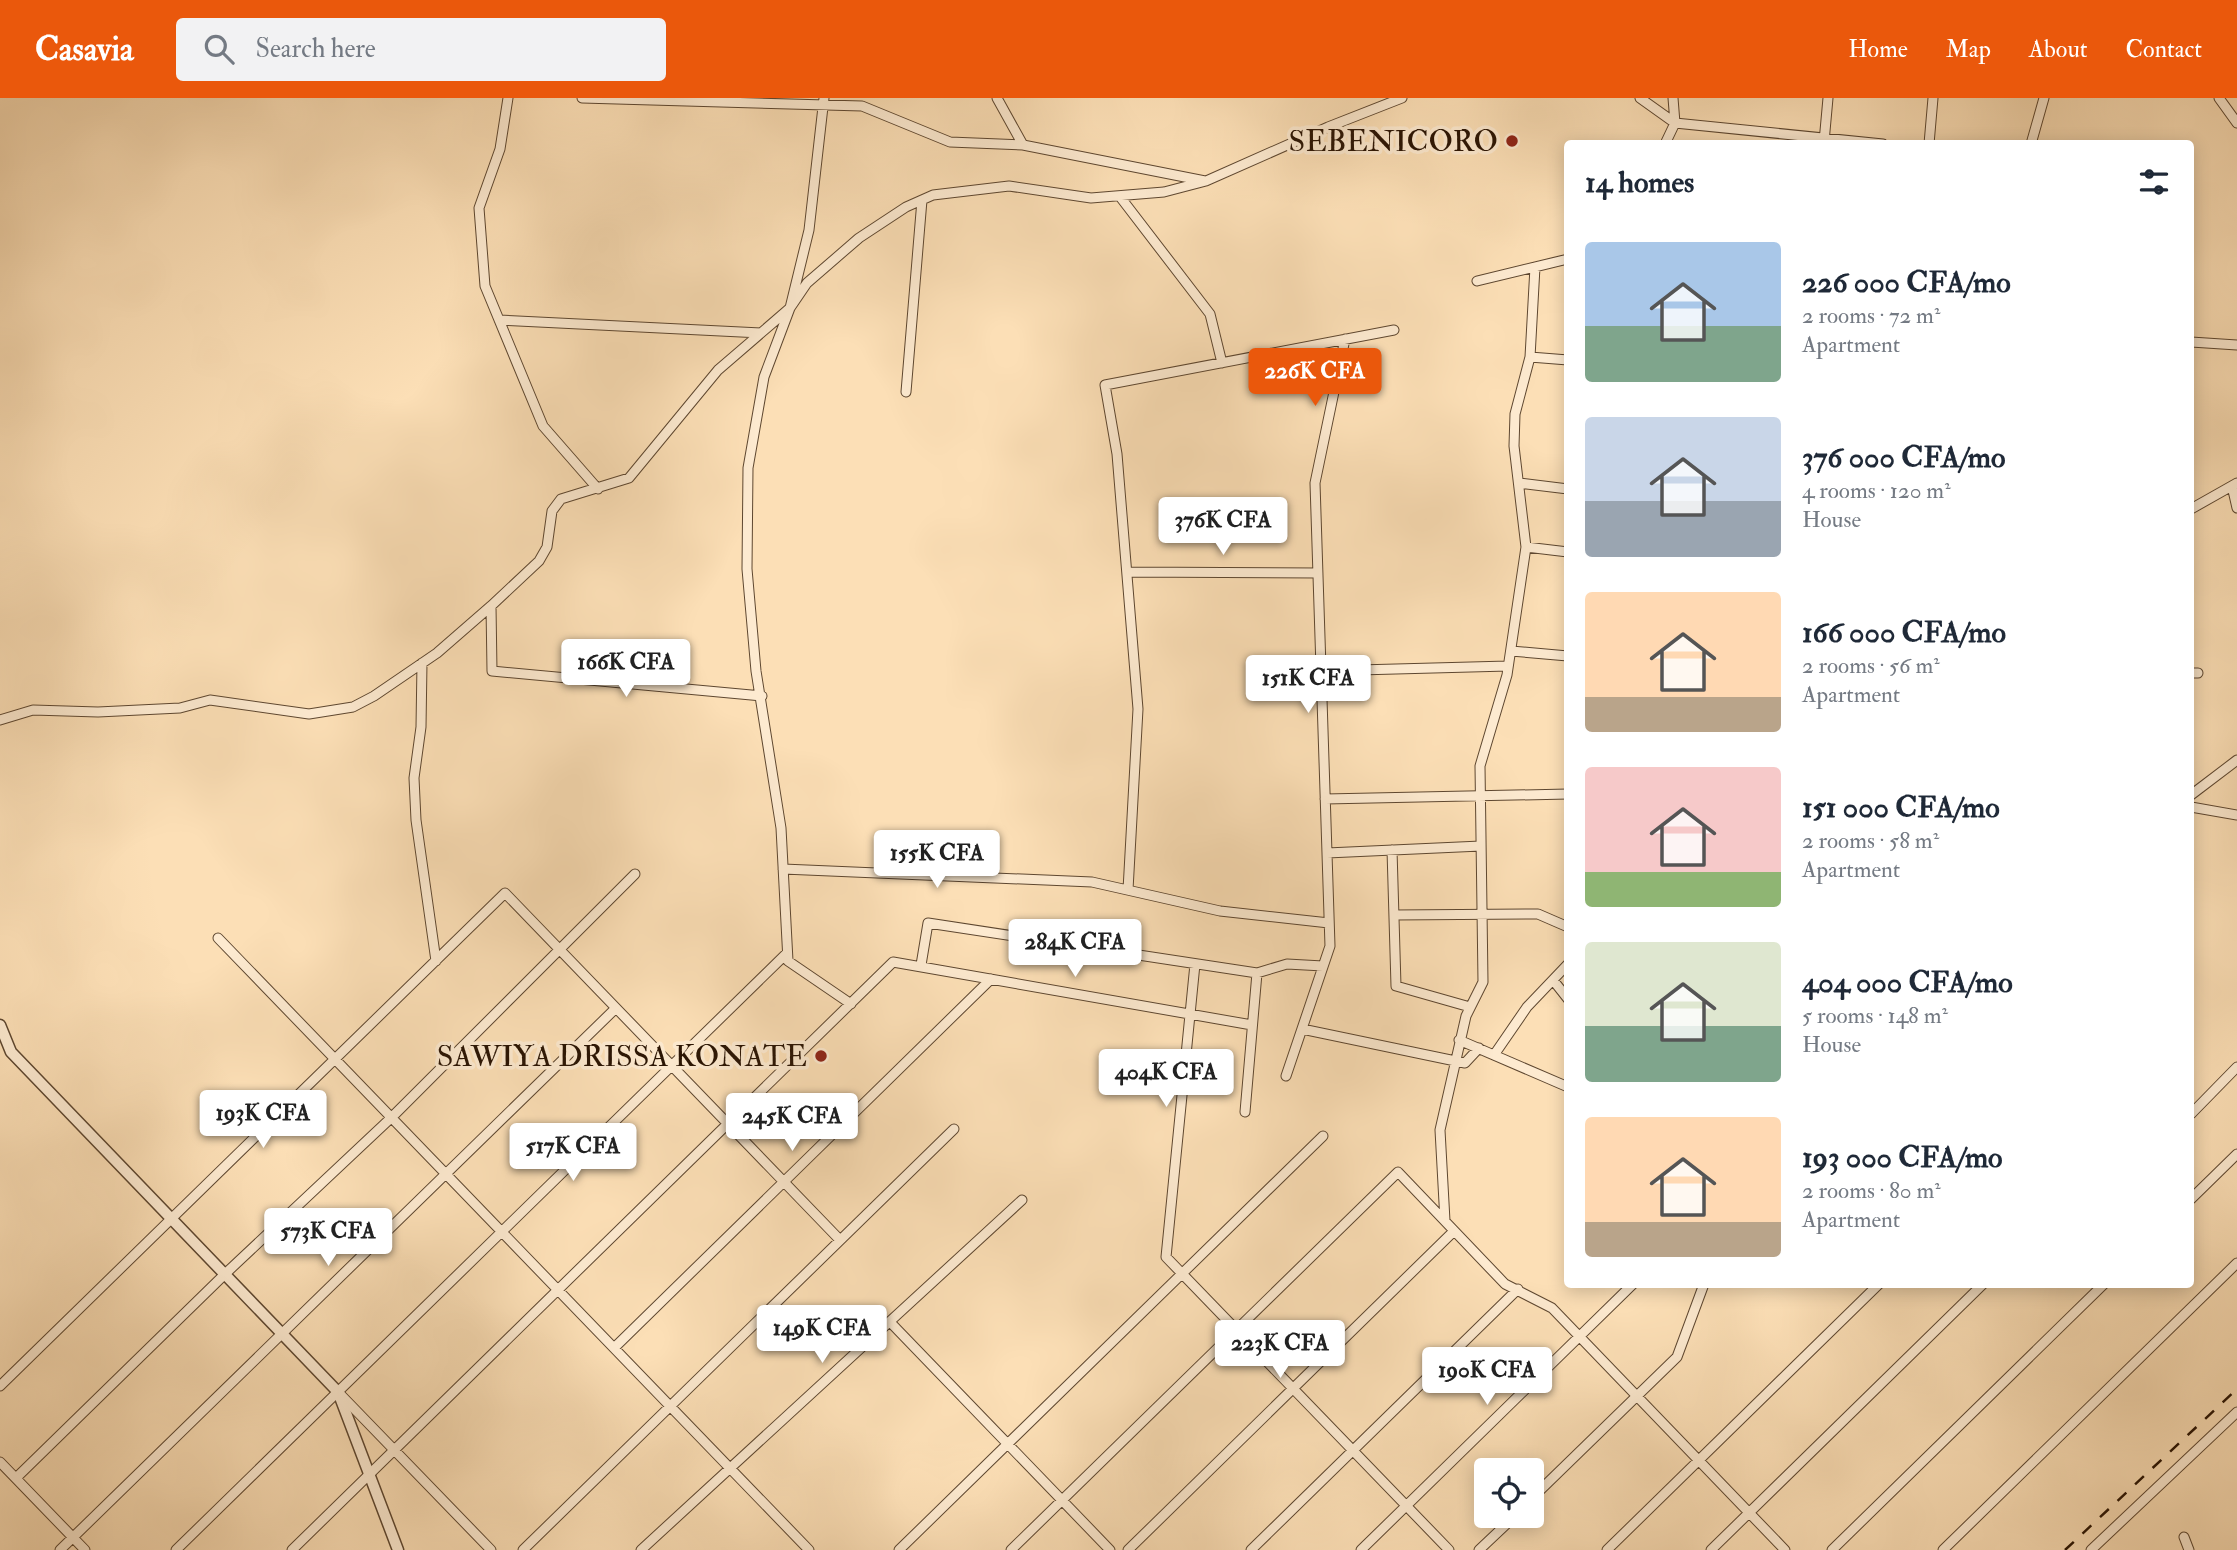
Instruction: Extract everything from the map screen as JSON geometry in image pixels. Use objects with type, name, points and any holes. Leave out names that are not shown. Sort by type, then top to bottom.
[{"type":"street","points":[[508,98],[500,149],[479,208],[485,286],[543,426],[598,489]]},
{"type":"street","points":[[582,98],[823,101],[862,106],[950,142],[1023,145],[1206,181]]},
{"type":"street","points":[[997,98],[1023,145]]},
{"type":"street","points":[[0,720],[33,710],[111,712],[180,708],[210,699],[309,714],[353,707],[422,663],[491,606],[538,561],[547,547],[552,511],[561,499],[629,478],[718,370],[790,308],[807,283],[859,238],[922,200],[933,195],[1009,186],[1091,198],[1121,198],[1164,192],[1206,181],[1328,127],[1402,98]]},
{"type":"street","points":[[1640,98],[1675,122],[1816,140]]},
{"type":"street","points":[[1667,140],[1675,122],[1673,98]]},
{"type":"street","points":[[1824,140],[1828,98]]},
{"type":"street","points":[[1928,140],[1933,98]]},
{"type":"street","points":[[2032,140],[2044,98]]},
{"type":"street","points":[[2220,98],[2237,123]]},
{"type":"street","points":[[823,101],[809,230],[790,308],[764,377],[748,468],[747,569],[756,671],[781,828],[788,961],[851,1004]]},
{"type":"street","points":[[1121,198],[1210,314],[1222,363]]},
{"type":"street","points":[[906,392],[922,200]]},
{"type":"street","points":[[1476,281],[1564,260]]},
{"type":"street","points":[[1445,1221],[1440,1130],[1459,1040],[1470,1007],[1483,982],[1480,766],[1492,733],[1508,666],[1526,547],[1518,482],[1515,414],[1530,357],[1535,267]]},
{"type":"street","points":[[499,320],[761,333]]},
{"type":"street","points":[[1128,890],[1138,709],[1117,454],[1105,385],[1394,330]]},
{"type":"street","points":[[1286,1076],[1330,946],[1315,483],[1345,340]]},
{"type":"street","points":[[2194,342],[2237,345]]},
{"type":"street","points":[[1530,357],[1564,359]]},
{"type":"street","points":[[1518,482],[1564,488]]},
{"type":"street","points":[[2194,507],[2234,484],[2237,508]]},
{"type":"street","points":[[1526,547],[1564,552]]},
{"type":"street","points":[[1127,572],[1318,573]]},
{"type":"street","points":[[491,606],[492,671],[762,696]]},
{"type":"street","points":[[1511,651],[1564,656]]},
{"type":"street","points":[[422,663],[415,799],[436,961]]},
{"type":"street","points":[[1321,671],[1508,666]]},
{"type":"street","points":[[2194,793],[2237,760]]},
{"type":"street","points":[[1325,799],[1564,794]]},
{"type":"street","points":[[2194,808],[2237,816]]},
{"type":"street","points":[[1327,853],[1481,846]]},
{"type":"street","points":[[1392,850],[1396,986],[1470,1007]]},
{"type":"street","points":[[783,869],[1092,882],[1220,911],[1329,923]]},
{"type":"street","points":[[16,1478],[225,1274],[392,1117],[635,874]]},
{"type":"street","points":[[0,1387],[505,893],[840,1240]]},
{"type":"street","points":[[1394,915],[1538,914],[1564,926]]},
{"type":"street","points":[[921,965],[928,923],[1256,973],[1287,964],[1323,966]]},
{"type":"street","points":[[218,938],[809,1550]]},
{"type":"street","points":[[176,1550],[787,953]]},
{"type":"street","points":[[292,1550],[893,962],[1252,1025]]},
{"type":"street","points":[[1195,964],[1166,1256],[1449,1550]]},
{"type":"street","points":[[1494,1055],[1527,1007],[1564,968]]},
{"type":"street","points":[[1245,1112],[1256,973]]},
{"type":"street","points":[[614,1348],[991,979]]},
{"type":"street","points":[[1553,980],[1564,994]]},
{"type":"street","points":[[60,1550],[616,1008]]},
{"type":"street","points":[[0,1025],[11,1052],[491,1550]]},
{"type":"street","points":[[1301,1029],[1465,1063],[1479,1048]]},
{"type":"street","points":[[1459,1040],[1564,1085]]},
{"type":"street","points":[[2194,1111],[2237,1067]]},
{"type":"street","points":[[523,1550],[954,1129]]},
{"type":"street","points":[[899,1550],[1323,1136]]},
{"type":"street","points":[[2194,1196],[2237,1154]]},
{"type":"street","points":[[1011,1550],[1398,1172],[1505,1284],[1552,1308],[1785,1550]]},
{"type":"street","points":[[641,1550],[1021,1200]]},
{"type":"street","points":[[1128,1550],[1454,1231]]},
{"type":"street","points":[[1943,1550],[2237,1263]]},
{"type":"street","points":[[1361,1550],[1629,1288]]},
{"type":"street","points":[[1544,1486],[1677,1357],[1703,1288]]},
{"type":"street","points":[[1607,1550],[1875,1288]]},
{"type":"street","points":[[1711,1550],[1979,1288]]},
{"type":"street","points":[[1832,1550],[2100,1288]]},
{"type":"street","points":[[1251,1550],[1518,1289]]},
{"type":"street","points":[[890,1322],[1110,1550]]},
{"type":"street","points":[[338,1392],[398,1550]]},
{"type":"street","points":[[2091,1550],[2101,1546],[2237,1412]]},
{"type":"street","points":[[0,1462],[85,1550]]},
{"type":"street","points":[[1479,1550],[1502,1528]]},
{"type":"street","points":[[2184,1537],[2189,1550]]},
{"type":"railway","points":[[2065,1550],[2237,1389]]},
{"type":"place","name":"SEBENICORO","points":[[1512,141]]},
{"type":"place","name":"SAWIYA DRISSA KONATE","points":[[821,1056]]}]
